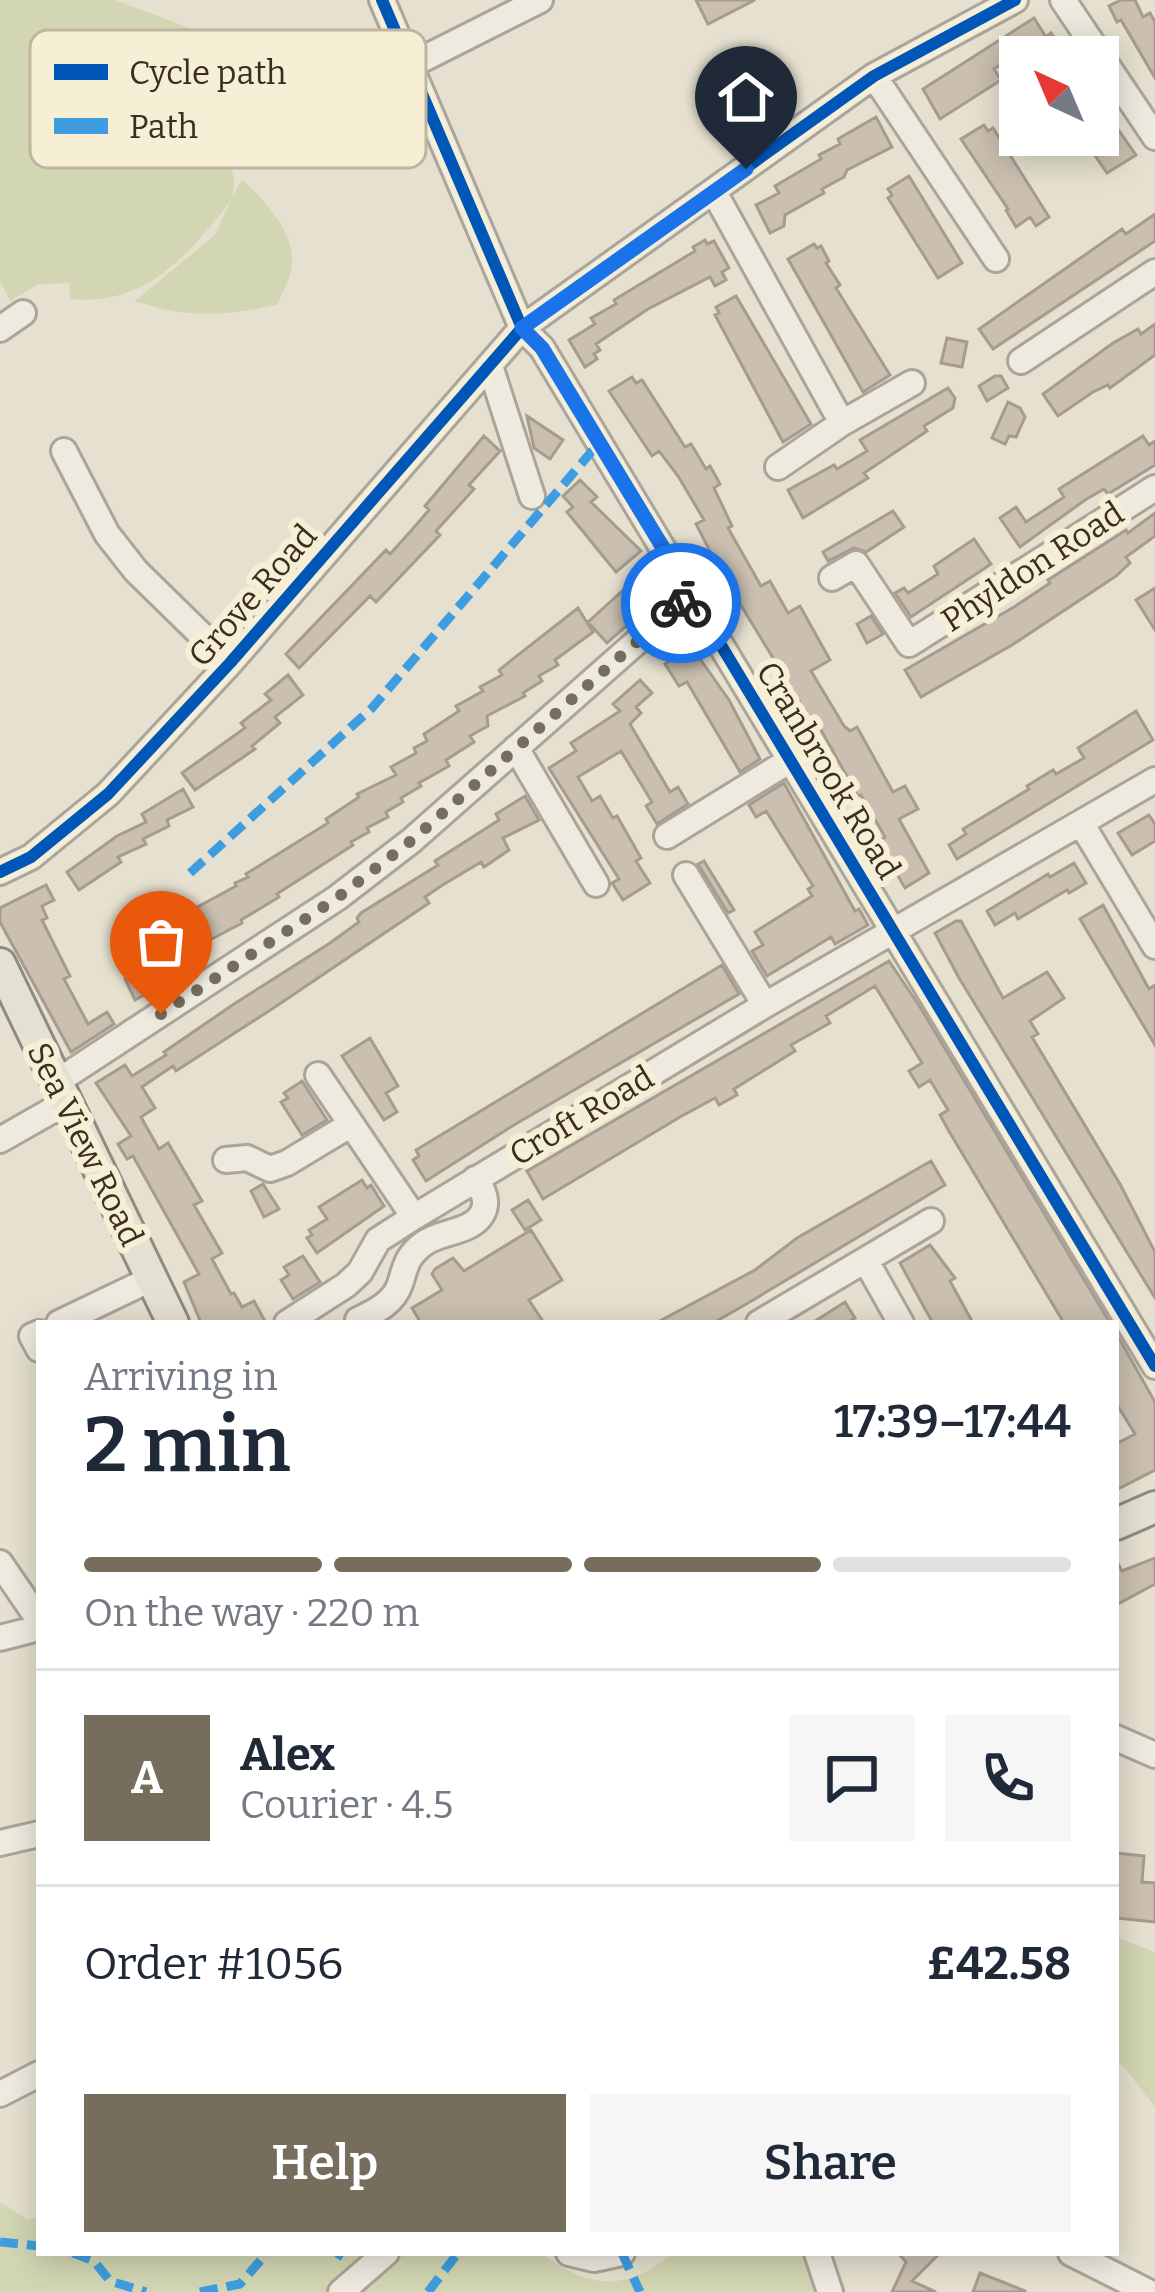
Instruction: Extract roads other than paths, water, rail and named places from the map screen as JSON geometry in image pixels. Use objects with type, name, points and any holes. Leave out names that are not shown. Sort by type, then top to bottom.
[{"type":"main road","name":"Sea View Road","points":[[0,964],[171,1320]]},
{"type":"main road","points":[[1119,1523],[1155,1507]]},
{"type":"street","name":"Cranbrook Road","points":[[382,0],[394,30]]},
{"type":"street","points":[[426,57],[540,0]]},
{"type":"street","name":"Grove Road","points":[[0,872],[31,857],[108,794],[230,663],[522,328],[874,76],[1015,0]]},
{"type":"street","points":[[1063,0],[1155,136]]},
{"type":"street","points":[[874,76],[996,260]]},
{"type":"street","name":"Cranbrook Road","points":[[426,105],[522,328],[542,348],[1155,1366]]},
{"type":"street","points":[[714,192],[842,423]]},
{"type":"street","points":[[1021,362],[1155,272]]},
{"type":"street","points":[[0,329],[23,313]]},
{"type":"street","points":[[490,366],[532,496]]},
{"type":"street","points":[[778,466],[912,383]]},
{"type":"street","points":[[64,452],[107,534],[136,571],[230,663]]},
{"type":"street","name":"Phyldon Road","points":[[832,578],[856,564],[909,644],[1155,488]]},
{"type":"street","points":[[0,1140],[411,841],[691,594]]},
{"type":"street","points":[[516,748],[596,884]]},
{"type":"street","points":[[667,836],[792,759]]},
{"type":"street","name":"Croft Road","points":[[292,1320],[346,1285],[360,1272],[378,1240],[414,1217],[765,1005],[1155,780]]},
{"type":"street","points":[[1081,823],[1155,946]]},
{"type":"street","points":[[686,875],[765,1005]]},
{"type":"street","points":[[318,1075],[414,1217]]},
{"type":"street","points":[[226,1160],[247,1158],[270,1168],[287,1163],[350,1125]]},
{"type":"street","points":[[358,1320],[392,1299],[401,1283],[402,1266],[423,1244],[466,1227],[483,1213],[486,1201],[475,1179]]},
{"type":"street","points":[[764,1320],[931,1221]]},
{"type":"street","points":[[866,1261],[899,1320]]},
{"type":"street","points":[[65,1320],[151,1279]]},
{"type":"street","points":[[0,1563],[36,1619]]},
{"type":"street","points":[[0,1638],[36,1625]]},
{"type":"street","points":[[1119,1739],[1155,1755]]},
{"type":"street","points":[[0,1843],[36,1835]]},
{"type":"street","points":[[0,2094],[36,2076]]},
{"type":"street","points":[[341,2292],[383,2256]]},
{"type":"street","points":[[819,2256],[830,2292]]},
{"type":"street","points":[[1077,2256],[1148,2292]]}]
